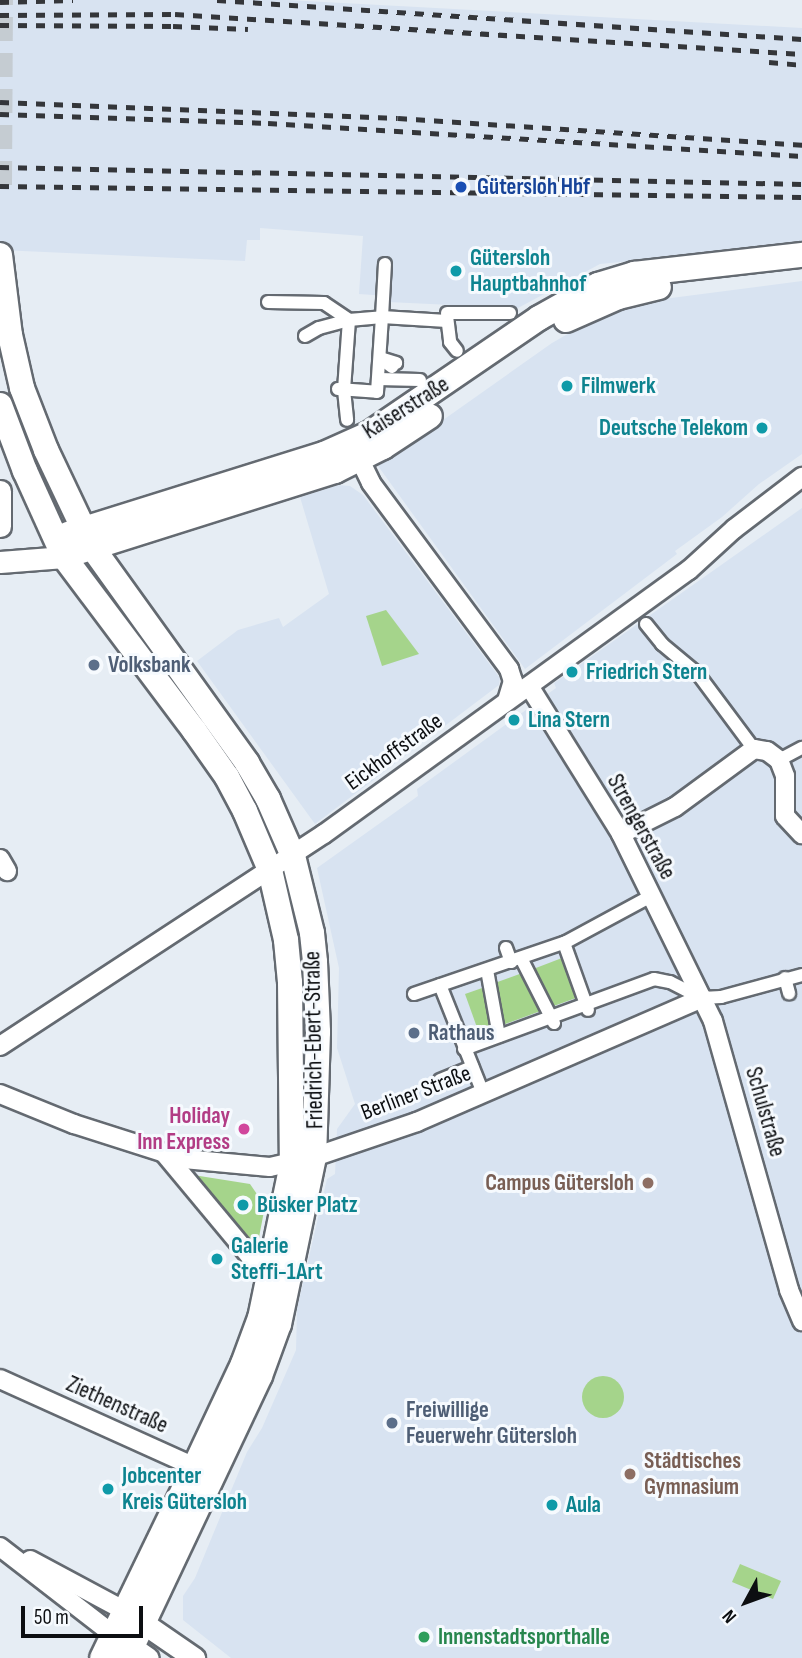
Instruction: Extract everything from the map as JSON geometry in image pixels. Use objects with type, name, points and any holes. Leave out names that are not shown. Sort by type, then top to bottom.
[{"type":"main road","name":"Friedrich-Ebert-Straße","points":[[0,255],[10,335],[22,388],[87,538],[247,763],[283,828],[293,856],[312,933],[316,970],[318,1032],[303,1161],[279,1324],[260,1376],[205,1471],[135,1617],[131,1650],[102,1658]]},
{"type":"main road","name":"Kaiserstraße","points":[[59,548],[324,454],[369,434],[539,318],[598,285],[645,272],[802,255]]},
{"type":"main road","name":"Kaiserstraße","points":[[87,538],[302,483],[360,460],[408,430],[547,332],[588,308],[649,288],[802,269]]},
{"type":"main road","name":"Friedrich-Ebert-Straße","points":[[0,405],[59,548],[227,777],[258,839],[270,870],[286,940],[303,1161],[260,1318],[205,1471]]},
{"type":"street","points":[[341,390],[377,392],[385,264]]},
{"type":"street","points":[[268,302],[324,303],[349,320]]},
{"type":"street","points":[[447,313],[450,342],[457,351]]},
{"type":"street","points":[[305,336],[319,328],[349,320],[447,313],[510,313]]},
{"type":"street","points":[[347,420],[341,390],[349,320]]},
{"type":"street","points":[[380,358],[394,365]]},
{"type":"street","points":[[378,379],[420,380]]},
{"type":"street","points":[[369,434],[360,460],[371,483],[509,669],[513,681],[507,701]]},
{"type":"street","name":"Eickhoffstraße","points":[[0,1046],[293,856],[694,566],[755,512],[802,477]]},
{"type":"street","points":[[0,491],[0,526]]},
{"type":"street","name":"Kaiserstraße","points":[[0,560],[59,548]]},
{"type":"street","points":[[646,624],[662,644],[698,674],[754,749],[767,751],[779,760],[785,776],[785,816],[802,834]]},
{"type":"street","name":"Strengerstraße","points":[[528,685],[621,834],[702,998]]},
{"type":"street","points":[[779,760],[802,748]]},
{"type":"street","points":[[621,834],[675,807],[754,749]]},
{"type":"street","points":[[414,994],[564,943],[598,920],[651,896]]},
{"type":"street","points":[[564,943],[587,1007]]},
{"type":"street","points":[[506,948],[553,1020]]},
{"type":"street","points":[[487,970],[499,1036]]},
{"type":"street","name":"Berliner Straße","points":[[0,1094],[74,1124],[164,1153],[244,1167],[303,1161],[417,1122],[702,998],[721,996],[802,975]]},
{"type":"street","points":[[785,978],[789,993]]},
{"type":"street","points":[[464,1049],[553,1020],[654,979],[670,982],[702,998]]},
{"type":"street","points":[[440,985],[483,1093]]},
{"type":"street","name":"Schulstraße","points":[[702,998],[713,1021],[789,1290],[802,1321]]},
{"type":"street","points":[[440,1080],[472,1067]]},
{"type":"street","points":[[164,1153],[270,1280]]},
{"type":"street","name":"Ziethenstraße","points":[[0,1379],[205,1471]]},
{"type":"street","points":[[0,1545],[135,1617],[194,1658]]},
{"type":"street","points":[[0,1545],[131,1650]]},
{"type":"shaded area","points":[[0,0],[287,0],[802,28],[802,244],[600,264],[518,308],[388,302],[388,296],[359,294],[363,236],[260,228],[260,240],[247,240],[245,261],[0,250]]},
{"type":"shaded area","points":[[802,281],[802,454],[759,484],[722,517],[675,551],[677,554],[525,669],[378,466],[552,343],[606,312],[648,301]]},
{"type":"shaded area","points":[[338,485],[350,486],[363,495],[500,678],[499,685],[315,824],[197,661],[238,630],[279,618],[283,627],[329,594],[300,497]]},
{"type":"shaded area","points":[[802,508],[802,1658],[231,1658],[183,1620],[183,1596],[195,1578],[247,1452],[262,1428],[296,1350],[297,1309],[327,1179],[335,1174],[337,1129],[355,1104],[337,1048],[339,968],[317,868],[418,796],[417,789],[556,688],[554,683]]},
{"type":"green space","points":[[386,610],[419,654],[382,666],[366,616]]},
{"type":"green space","points":[[562,958],[576,998],[551,1007],[528,971]]},
{"type":"green space","points":[[525,972],[546,1009],[500,1026],[492,984]]},
{"type":"green space","points":[[488,986],[495,1028],[479,1033],[465,994]]},
{"type":"green space","points":[[187,1174],[250,1184],[265,1206],[255,1258]]},
{"type":"green space","points":[[603,1376],[618,1382],[624,1397],[618,1412],[603,1418],[588,1412],[582,1397],[588,1382]]},
{"type":"green space","points":[[740,1564],[781,1581],[773,1599],[732,1582]]},
{"type":"tunnel","points":[[0,185],[1,0]]},
{"type":"railway","points":[[0,2],[73,0]]},
{"type":"railway","points":[[217,0],[802,39]]},
{"type":"railway","points":[[0,15],[175,14],[802,54]]},
{"type":"railway","points":[[0,25],[248,29]]},
{"type":"railway","points":[[769,62],[802,65]]},
{"type":"railway","points":[[0,102],[398,118],[802,145]]},
{"type":"railway","points":[[0,114],[268,123],[802,156]]},
{"type":"railway","points":[[0,167],[802,184]]},
{"type":"railway","points":[[0,186],[802,197]]},
{"type":"place","name":"Gütersloh Hbf","points":[[461,187]]},
{"type":"place","name":"Gütersloh Hauptbahnhof","points":[[456,271]]},
{"type":"place","name":"Filmwerk","points":[[567,386]]},
{"type":"place","name":"Deutsche Telekom","points":[[762,428]]},
{"type":"place","name":"Volksbank","points":[[94,665]]},
{"type":"place","name":"Friedrich Stern","points":[[572,672]]},
{"type":"place","name":"Lina Stern","points":[[514,720]]},
{"type":"place","name":"Rathaus","points":[[414,1033]]},
{"type":"place","name":"Holiday Inn Express","points":[[244,1129]]},
{"type":"place","name":"Campus Gütersloh","points":[[648,1183]]},
{"type":"place","name":"Büsker Platz","points":[[243,1205]]},
{"type":"place","name":"Galerie Steffi-1Art","points":[[217,1259]]},
{"type":"place","name":"Freiwillige Feuerwehr Gütersloh","points":[[392,1423]]},
{"type":"place","name":"Städtisches Gymnasium","points":[[630,1474]]},
{"type":"place","name":"Jobcenter Kreis Gütersloh","points":[[108,1489]]},
{"type":"place","name":"Aula","points":[[552,1505]]},
{"type":"place","name":"Innenstadtsporthalle","points":[[424,1637]]}]
